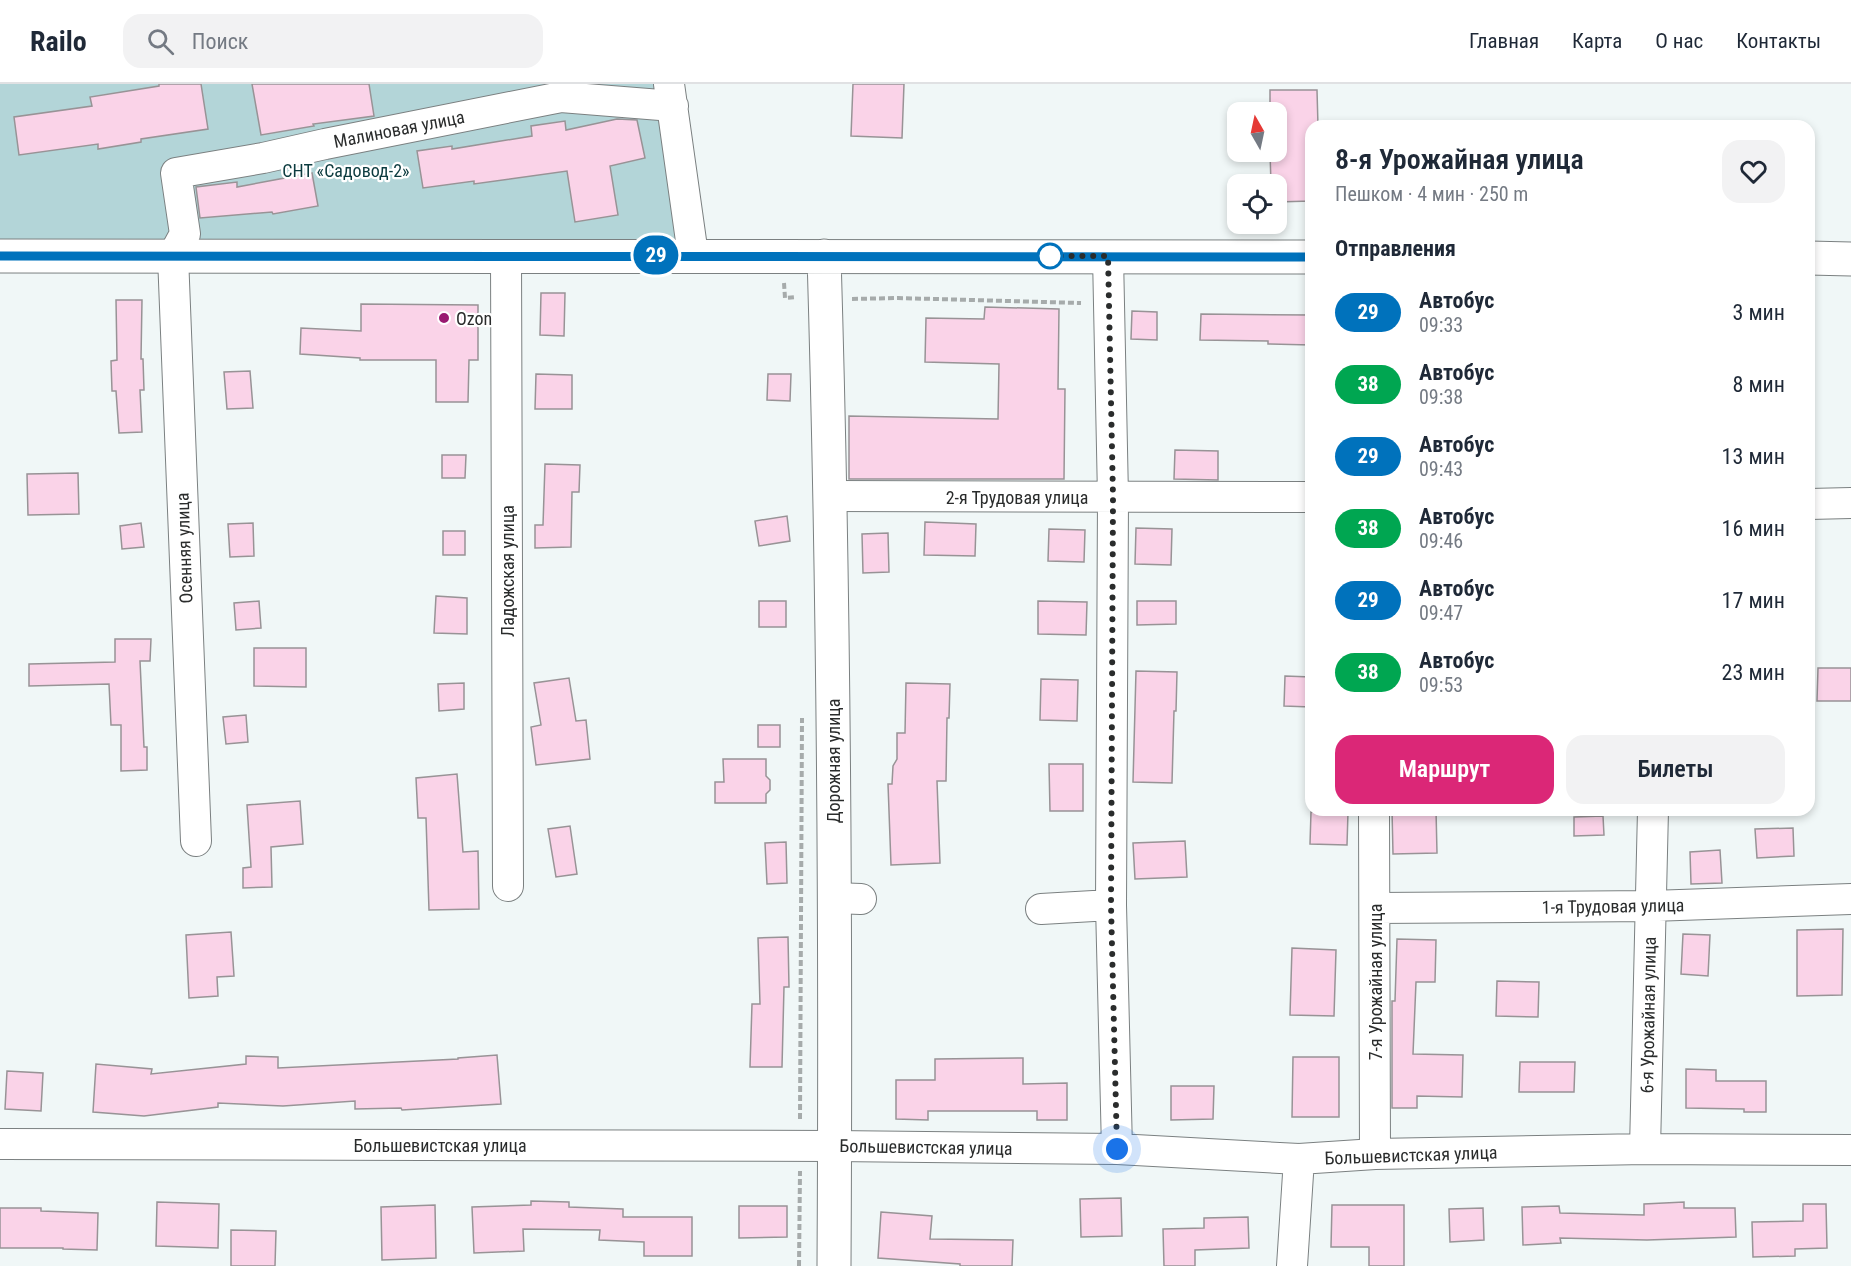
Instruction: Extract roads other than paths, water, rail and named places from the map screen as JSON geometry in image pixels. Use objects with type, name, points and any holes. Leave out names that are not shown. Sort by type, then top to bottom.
[{"type":"street","points":[[671,95],[693,255]]},
{"type":"street","name":"Малиновая улица","points":[[173,256],[185,234],[176,173],[263,158],[561,97],[671,95]]},
{"type":"street","points":[[0,256],[1305,257]]},
{"type":"street","name":"Осенняя улица","points":[[173,256],[196,841]]},
{"type":"street","name":"Ладожская улица","points":[[506,256],[508,886]]},
{"type":"street","name":"Дорожная улица","points":[[824,256],[831,496],[848,898],[834,1146],[834,1266]]},
{"type":"street","points":[[1108,256],[1113,497],[1111,905],[1117,1149]]},
{"type":"street","points":[[1815,258],[1851,259]]},
{"type":"street","name":"2-я Трудовая улица","points":[[831,496],[1305,497]]},
{"type":"street","points":[[1815,504],[1851,503]]},
{"type":"street","name":"7-я Урожайная улица","points":[[1374,816],[1375,1154]]},
{"type":"street","name":"6-я Урожайная улица","points":[[1645,1149],[1653,816]]},
{"type":"street","name":"1-я Трудовая улица","points":[[1376,908],[1651,906],[1851,899]]},
{"type":"street","points":[[1041,909],[1111,905]]},
{"type":"street","name":"Большевистская улица","points":[[0,1144],[1117,1149],[1299,1159],[1375,1154],[1645,1149],[1851,1150]]},
{"type":"street","points":[[1292,1266],[1299,1159]]},
{"type":"place","name":"Ozon","points":[[444,318]]},
{"type":"park label","name":"СНТ «Садовод-2»","points":[[346,170]]}]
